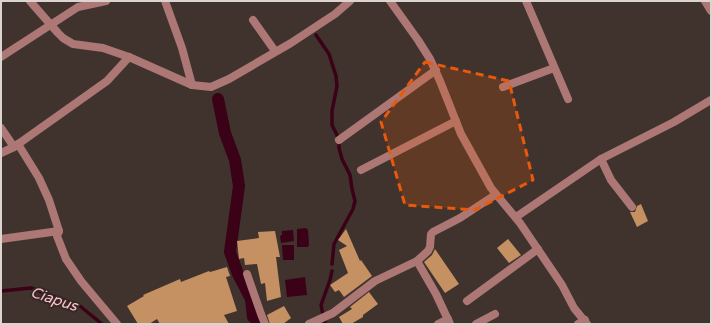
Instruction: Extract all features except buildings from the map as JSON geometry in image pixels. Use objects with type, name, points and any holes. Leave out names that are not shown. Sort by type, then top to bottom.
[{"type":"street","points":[[30,1],[64,38],[73,44],[103,48],[129,56],[192,85],[211,87],[229,79],[291,43],[335,14],[350,1]]},
{"type":"street","points":[[1,57],[78,7],[106,1]]},
{"type":"street","points":[[165,1],[182,48],[192,85]]},
{"type":"street","points":[[390,1],[418,40],[436,70],[468,149],[495,195],[516,217],[562,285],[583,323]]},
{"type":"street","points":[[526,1],[568,99]]},
{"type":"street","points":[[705,1],[711,11]]},
{"type":"street","points":[[253,20],[275,51]]},
{"type":"street","points":[[1,153],[16,146],[107,81],[129,56]]},
{"type":"street","points":[[503,87],[554,68]]},
{"type":"street","points":[[339,140],[436,70]]},
{"type":"street","points":[[516,217],[601,159],[674,122],[711,100]]},
{"type":"street","points":[[361,170],[456,121]]},
{"type":"street","points":[[1,128],[16,146],[44,189],[55,217],[59,231],[57,236],[61,248],[73,270],[117,324]]},
{"type":"street","points":[[601,159],[611,180],[632,207]]},
{"type":"street","points":[[309,324],[333,313],[375,282],[417,261],[428,251],[430,247],[431,234],[433,232],[460,218],[495,195]]},
{"type":"street","points":[[1,239],[59,231]]},
{"type":"street","points":[[467,301],[538,249]]},
{"type":"street","points":[[417,261],[436,294],[449,321],[438,324]]},
{"type":"street","points":[[247,274],[265,324]]},
{"type":"street","points":[[476,324],[496,314]]},
{"type":"highlighted area","points":[[425,62],[509,81],[533,180],[475,210],[405,205],[381,122]]},
{"type":"shaded area","points":[[306,228],[308,230],[309,245],[308,247],[297,247],[297,229]]},
{"type":"shaded area","points":[[293,230],[294,241],[281,243],[280,236],[282,235],[282,231]]},
{"type":"shaded area","points":[[282,245],[294,245],[294,260],[283,260]]},
{"type":"shaded area","points":[[305,277],[307,295],[287,297],[285,280]]},
{"type":"waterway","points":[[316,35],[329,54],[336,76],[337,86],[332,111],[332,125],[339,139],[339,148],[342,159],[350,175],[355,201],[353,209],[334,244],[332,264]]},
{"type":"waterway","points":[[218,99],[225,133],[235,160],[239,186],[230,252],[238,274],[251,299],[253,317],[262,324]]},
{"type":"waterway","points":[[323,315],[321,305],[332,271]]},
{"type":"waterway","name":"Ciapus","points":[[1,291],[31,288],[80,306],[102,324]]}]
